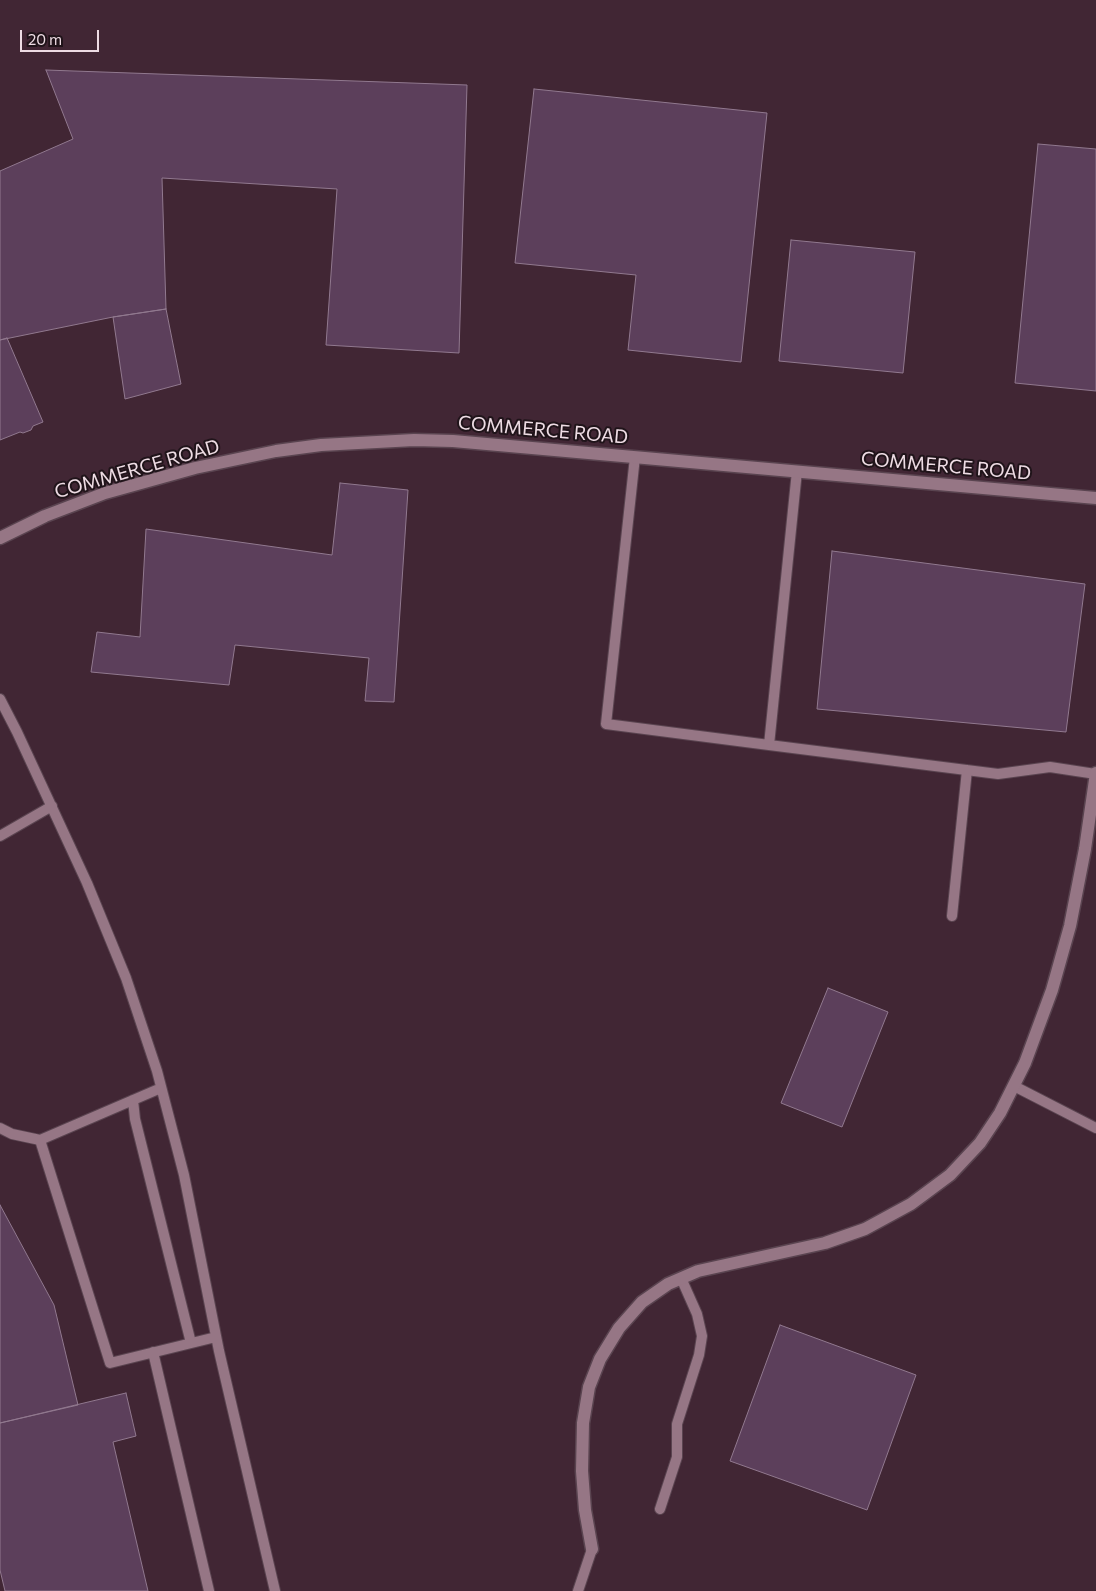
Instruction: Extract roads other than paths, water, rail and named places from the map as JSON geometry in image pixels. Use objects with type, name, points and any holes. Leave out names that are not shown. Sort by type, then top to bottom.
[{"type":"street","name":"COMMERCE ROAD","points":[[0,538],[45,516],[114,491],[195,468],[276,451],[321,445],[414,440],[454,440],[1096,498]]},
{"type":"street","points":[[592,1549],[585,1510],[582,1471],[583,1423],[589,1387],[600,1359],[619,1328],[642,1302],[668,1284],[698,1270],[825,1243],[865,1229],[911,1204],[950,1175],[980,1144],[1000,1113],[1025,1063],[1052,990],[1070,926],[1086,849],[1096,774]]},
{"type":"lane","points":[[635,457],[606,724],[998,774],[1050,768],[1096,774]]},
{"type":"lane","points":[[769,745],[797,471]]},
{"type":"lane","points":[[0,699],[87,883],[126,978],[157,1071],[184,1175],[216,1337],[274,1591]]},
{"type":"lane","points":[[952,916],[967,770]]},
{"type":"lane","points":[[0,836],[52,806]]},
{"type":"lane","points":[[1014,1086],[1096,1128]]},
{"type":"lane","points":[[0,1128],[12,1134],[40,1140],[161,1088]]},
{"type":"lane","points":[[133,1100],[135,1120],[191,1343]]},
{"type":"lane","points":[[40,1140],[110,1363],[216,1337]]},
{"type":"lane","points":[[660,1509],[677,1457],[677,1424],[699,1356],[702,1336],[697,1314],[681,1278]]},
{"type":"lane","points":[[154,1352],[208,1591]]},
{"type":"lane","points":[[578,1591],[592,1549]]}]
